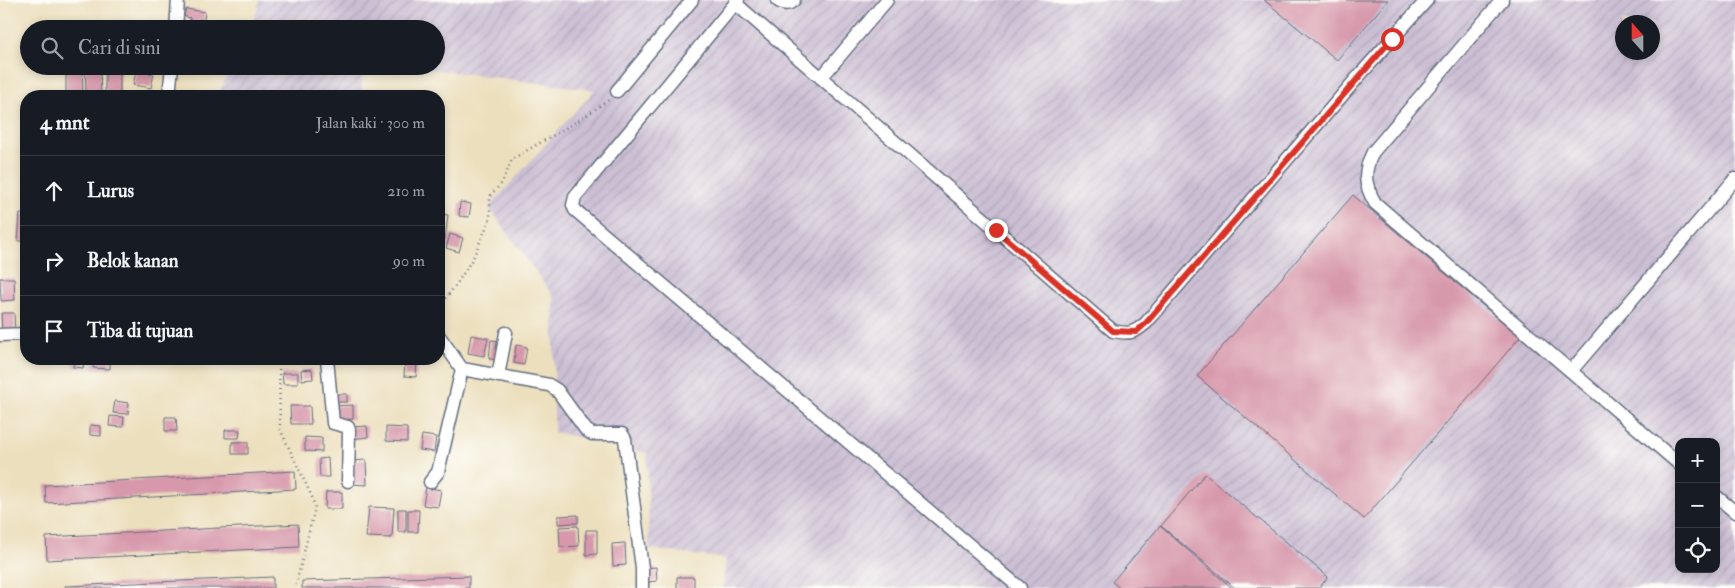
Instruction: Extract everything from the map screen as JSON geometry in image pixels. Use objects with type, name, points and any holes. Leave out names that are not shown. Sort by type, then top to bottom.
[{"type":"street","points":[[177,20],[178,0]]},
{"type":"street","points":[[617,91],[692,0]]},
{"type":"street","points":[[777,0],[786,4],[794,0]]},
{"type":"street","points":[[820,78],[887,0]]},
{"type":"street","points":[[1020,588],[575,210],[573,205],[575,197],[737,2],[820,78],[1113,331],[1136,332],[1146,323],[1358,77],[1427,0]]},
{"type":"street","points":[[1502,0],[1373,152],[1367,164],[1365,176],[1368,190],[1375,203],[1675,461]]},
{"type":"street","points":[[170,90],[171,75]]},
{"type":"street","points":[[1571,371],[1735,179]]},
{"type":"street","points":[[498,376],[506,333]]},
{"type":"street","points":[[0,335],[20,334]]},
{"type":"street","points":[[445,344],[462,368],[549,385],[557,390],[586,430],[592,434],[622,434],[625,439],[642,568],[642,588]]},
{"type":"street","points":[[328,365],[333,423],[348,427],[349,430],[348,481]]},
{"type":"street","points":[[430,482],[438,472],[462,368]]},
{"type":"street","points":[[1720,499],[1735,512]]},
{"type":"path","points":[[445,299],[473,258],[490,219],[490,196],[502,183],[512,159],[585,117],[608,101],[617,91]]},
{"type":"path","points":[[279,365],[280,430],[312,497],[315,508],[295,588]]},
{"type":"shaded area","points":[[259,0],[1735,0],[1735,588],[723,588],[726,559],[649,549],[647,453],[554,432],[554,297],[489,207],[595,90],[445,71],[445,20],[253,20],[258,9]]},
{"type":"shaded area","points":[[228,75],[362,75],[361,90],[220,90]]},
{"type":"building","points":[[1264,0],[1388,0],[1337,60]]},
{"type":"building","points":[[186,9],[205,12],[204,20],[190,20],[190,18],[184,16]]},
{"type":"building","points":[[66,75],[82,75],[83,90],[66,90]]},
{"type":"building","points":[[85,75],[100,75],[101,90],[86,90]]},
{"type":"building","points":[[105,75],[120,75],[120,90],[105,90]]},
{"type":"building","points":[[135,75],[154,75],[151,88],[133,85]]},
{"type":"building","points":[[1353,195],[1520,337],[1364,519],[1197,376]]},
{"type":"building","points":[[460,202],[471,204],[469,217],[459,216]]},
{"type":"building","points":[[20,214],[20,241],[18,241]]},
{"type":"building","points":[[445,215],[448,215],[445,240]]},
{"type":"building","points":[[450,234],[463,238],[459,252],[446,248]]},
{"type":"building","points":[[0,278],[14,278],[15,300],[1,301]]},
{"type":"building","points":[[1,313],[14,313],[15,331],[2,332]]},
{"type":"building","points":[[471,335],[488,338],[484,356],[468,353]]},
{"type":"building","points":[[491,340],[501,341],[499,360],[489,359]]},
{"type":"building","points":[[516,345],[527,347],[524,365],[514,363]]},
{"type":"building","points":[[73,365],[83,365],[83,368],[73,367]]},
{"type":"building","points":[[93,365],[110,365],[110,369],[93,368]]},
{"type":"building","points":[[405,365],[417,365],[416,377],[404,376]]},
{"type":"building","points":[[312,369],[313,379],[302,380],[301,370]]},
{"type":"building","points":[[282,373],[298,373],[298,384],[283,384]]},
{"type":"building","points":[[334,394],[347,394],[347,402],[334,402]]},
{"type":"building","points":[[115,401],[129,403],[128,414],[113,413]]},
{"type":"building","points":[[353,405],[353,419],[333,420],[332,406]]},
{"type":"building","points":[[290,406],[310,406],[311,424],[291,424]]},
{"type":"building","points":[[110,416],[124,417],[123,427],[109,426]]},
{"type":"building","points":[[165,417],[176,417],[177,431],[165,431]]},
{"type":"building","points":[[90,425],[101,426],[101,436],[90,435]]},
{"type":"building","points":[[367,426],[368,437],[352,439],[351,427]]},
{"type":"building","points":[[386,427],[407,428],[407,442],[386,441]]},
{"type":"building","points":[[225,430],[240,430],[239,438],[225,438]]},
{"type":"building","points":[[422,435],[436,437],[434,452],[420,450]]},
{"type":"building","points":[[305,437],[322,438],[322,452],[305,451]]},
{"type":"building","points":[[232,442],[248,442],[248,454],[232,454]]},
{"type":"building","points":[[328,458],[329,477],[320,477],[319,459]]},
{"type":"building","points":[[366,460],[367,485],[351,484],[353,461]]},
{"type":"building","points":[[295,471],[296,489],[46,503],[45,485]]},
{"type":"building","points":[[1205,474],[1328,577],[1319,588],[1235,588],[1161,526]]},
{"type":"building","points":[[426,487],[441,490],[438,507],[423,505]]},
{"type":"building","points":[[326,492],[342,492],[342,509],[325,509]]},
{"type":"building","points":[[369,507],[394,508],[392,538],[366,537]]},
{"type":"building","points":[[398,509],[406,509],[406,532],[398,532]]},
{"type":"building","points":[[408,510],[419,510],[418,532],[408,532]]},
{"type":"building","points":[[578,515],[578,523],[558,524],[558,516]]},
{"type":"building","points":[[298,524],[299,547],[47,560],[46,537]]},
{"type":"building","points":[[578,526],[579,546],[560,547],[559,527]]},
{"type":"building","points":[[1160,526],[1232,588],[1120,588],[1112,582]]},
{"type":"building","points":[[586,530],[597,530],[597,554],[586,555]]},
{"type":"building","points":[[625,543],[626,565],[613,566],[612,544]]},
{"type":"building","points":[[656,567],[657,581],[648,582],[646,568]]},
{"type":"building","points":[[469,576],[469,588],[302,588],[302,581]]},
{"type":"building","points":[[273,577],[273,588],[65,588],[65,586]]},
{"type":"building","points":[[677,577],[694,577],[694,588],[677,588]]},
{"type":"route","points":[[996,230],[1113,331],[1121,333],[1136,332],[1146,323],[1392,39]]}]
